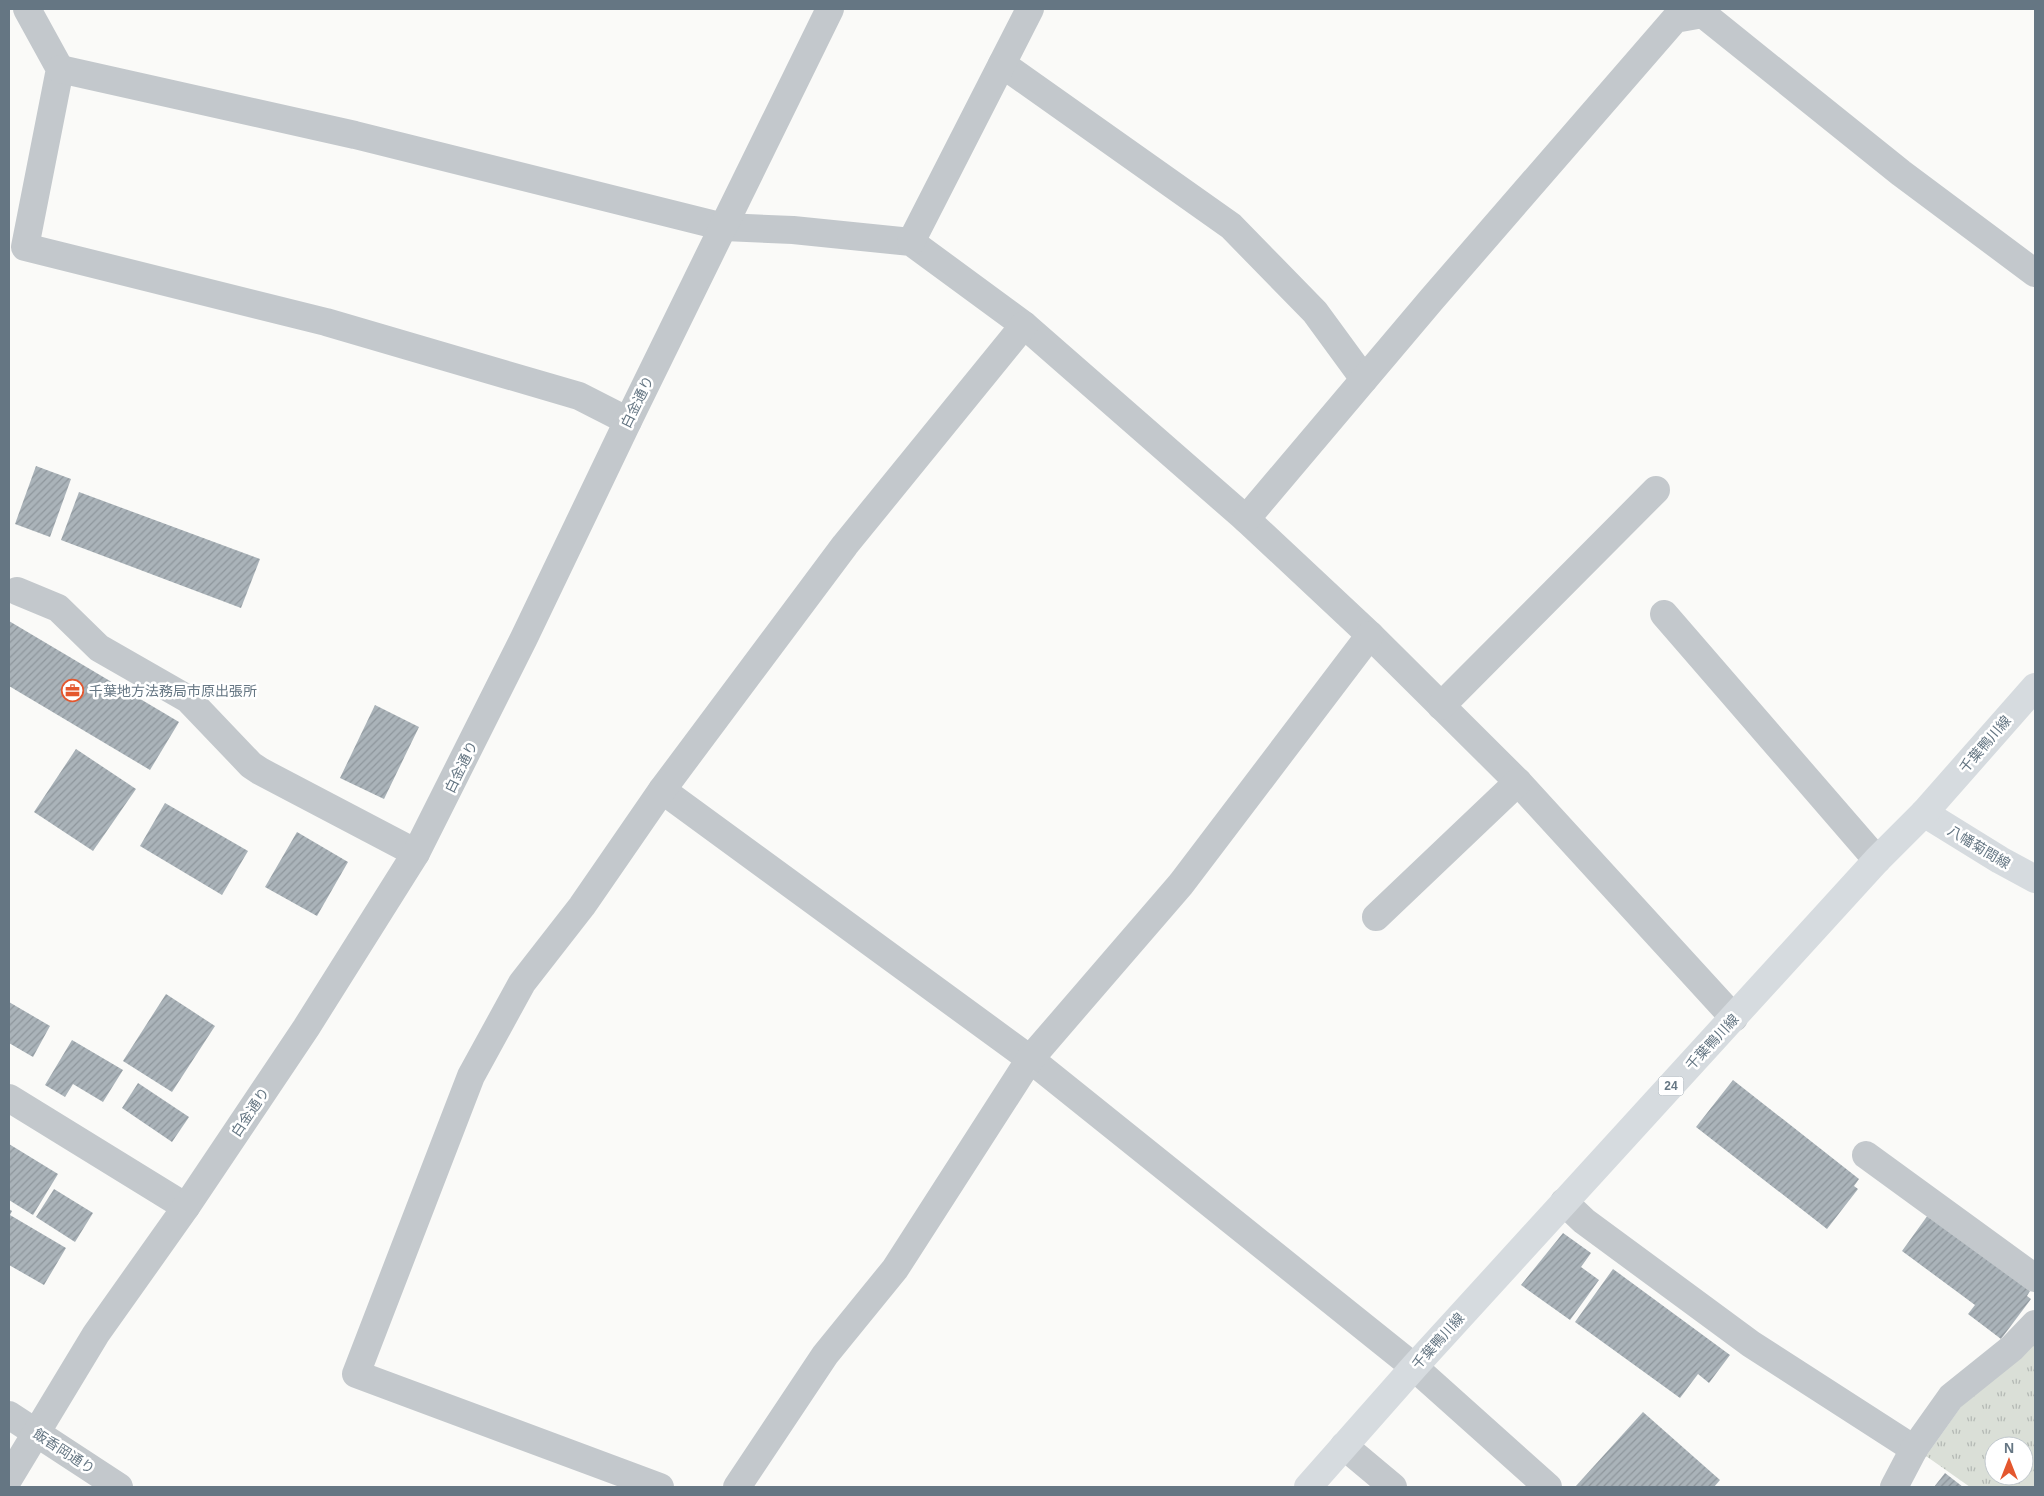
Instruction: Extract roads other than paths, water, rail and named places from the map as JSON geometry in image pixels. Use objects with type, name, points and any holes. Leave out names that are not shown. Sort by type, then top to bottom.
[{"type":"main road","name":"千葉鴨川線","points":[[1308,1487],[1564,1202],[1877,860],[1924,813],[2035,687]]},
{"type":"main road","name":"八幡菊間線","points":[[1924,813],[2000,860],[2035,879]]},
{"type":"street","points":[[27,9],[60,69],[25,247],[326,322],[580,396],[628,421]]},
{"type":"street","name":"白金通り","points":[[9,1478],[96,1334],[186,1207],[306,1028],[416,853],[524,638],[830,9]]},
{"type":"street","points":[[911,242],[1030,9]]},
{"type":"street","points":[[1246,519],[1675,19],[1703,14],[1901,173],[2035,273]]},
{"type":"street","points":[[1002,64],[1231,226],[1315,312],[1364,380]]},
{"type":"street","points":[[60,69],[355,135],[724,227],[793,230],[911,242],[1024,325],[1246,519],[1370,636],[1518,782],[1734,1018]]},
{"type":"street","points":[[660,1487],[356,1374],[472,1076],[522,983],[582,906],[662,790],[845,545],[1024,325]]},
{"type":"street","points":[[1442,706],[1656,490]]},
{"type":"street","points":[[17,591],[58,608],[99,648],[188,699],[251,765],[260,771],[416,853]]},
{"type":"street","points":[[1664,614],[1877,860]]},
{"type":"street","points":[[737,1487],[825,1355],[895,1270],[1030,1059],[1181,884],[1370,636]]},
{"type":"street","points":[[1376,917],[1518,782]]},
{"type":"street","points":[[662,790],[1030,1059],[1414,1367],[1548,1487]]},
{"type":"street","points":[[9,1098],[186,1207]]},
{"type":"street","points":[[1866,1155],[2035,1278]]},
{"type":"street","points":[[1564,1202],[1584,1221],[1751,1344],[1914,1449]]},
{"type":"street","points":[[1894,1487],[1914,1449],[1951,1397],[2012,1348],[2035,1324]]},
{"type":"street","name":"飯香岡通り","points":[[9,1415],[120,1487]]},
{"type":"street","points":[[1344,1446],[1393,1487]]},
{"type":"place","name":"千葉地方法務局市原出張所","points":[[73,691]]}]
